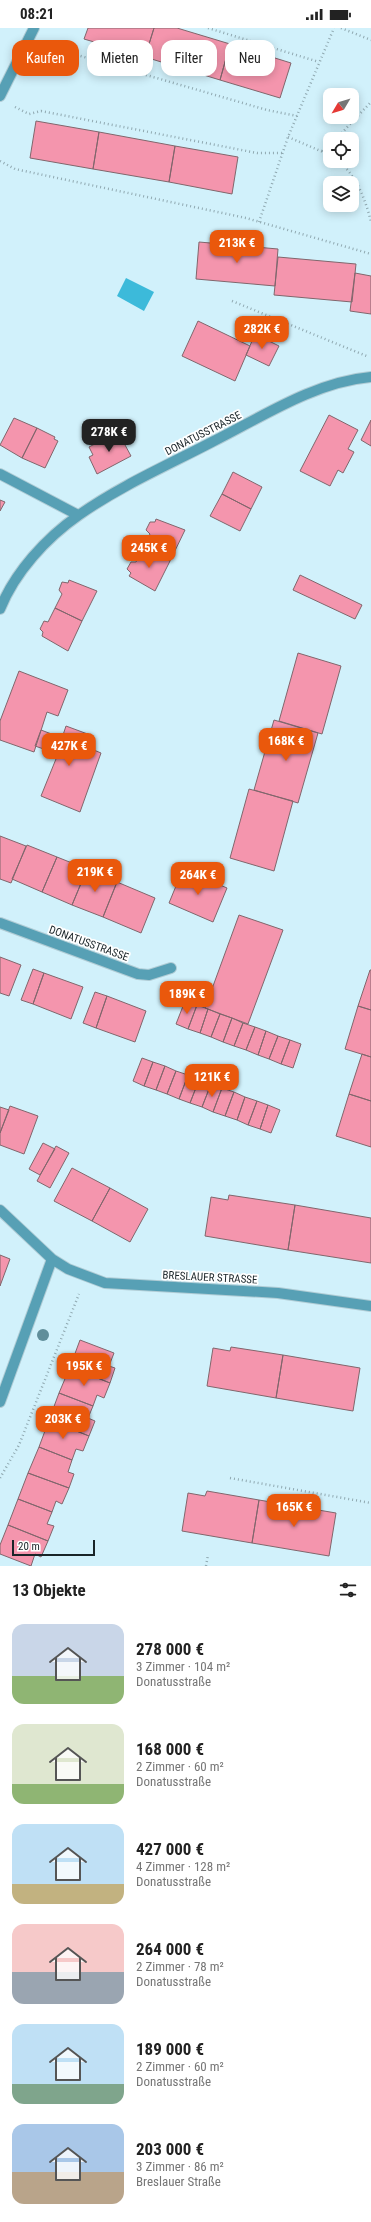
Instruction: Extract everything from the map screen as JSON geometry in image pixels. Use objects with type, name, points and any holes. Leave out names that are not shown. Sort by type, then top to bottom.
[{"type":"street","points":[[28,40],[34,28]]},
{"type":"street","points":[[0,96],[12,72]]},
{"type":"street","name":"DONATUSSTRASSE","points":[[0,609],[12,584],[25,566],[75,513],[303,396],[342,382],[371,377]]},
{"type":"street","points":[[0,474],[75,513]]},
{"type":"street","name":"DONATUSSTRASSE","points":[[0,923],[138,974],[149,975],[171,968]]},
{"type":"street","name":"BRESLAUER STRASSE","points":[[0,1210],[52,1259],[68,1270],[105,1283],[129,1286],[278,1293],[371,1306]]},
{"type":"street","points":[[0,1402],[52,1259]]},
{"type":"path","points":[[208,28],[319,62]]},
{"type":"path","points":[[259,222],[296,116],[334,28]]},
{"type":"path","points":[[341,28],[371,40]]},
{"type":"path","points":[[79,56],[268,110],[296,116]]},
{"type":"path","points":[[343,132],[371,102]]},
{"type":"path","points":[[12,106],[30,114],[42,111],[257,153],[282,153]]},
{"type":"path","points":[[288,137],[322,151]]},
{"type":"path","points":[[0,161],[15,169],[259,222],[371,254]]},
{"type":"path","points":[[345,168],[357,186],[367,207],[371,222]]},
{"type":"path","points":[[232,301],[371,358]]},
{"type":"path","points":[[0,1478],[19,1445],[85,1276]]},
{"type":"path","points":[[230,1478],[371,1503]]},
{"type":"path","points":[[206,1566],[208,1555]]},
{"type":"water","points":[[126,278],[154,292],[144,311],[117,296]]},
{"type":"building","points":[[88,28],[154,28],[150,40],[84,39]]},
{"type":"building","points":[[154,28],[177,28],[217,40],[161,40],[161,62],[153,59],[153,40],[150,40]]},
{"type":"building","points":[[217,40],[225,42],[225,62],[220,80],[207,76],[217,76]]},
{"type":"building","points":[[275,58],[291,63],[280,98],[220,80],[225,62],[225,76],[275,76]]},
{"type":"building","points":[[36,121],[99,132],[93,169],[30,158]]},
{"type":"building","points":[[99,132],[175,146],[169,182],[93,169]]},
{"type":"building","points":[[175,146],[238,157],[232,194],[169,182]]},
{"type":"building","points":[[199,242],[278,249],[275,286],[196,279]]},
{"type":"building","points":[[278,257],[356,264],[352,302],[274,295]]},
{"type":"building","points":[[355,273],[371,276],[371,314],[350,311]]},
{"type":"building","points":[[198,321],[250,346],[235,381],[182,356]]},
{"type":"building","points":[[255,334],[279,346],[269,366],[246,355]]},
{"type":"building","points":[[329,415],[358,430],[348,449],[354,452],[343,473],[338,470],[330,486],[300,471]]},
{"type":"building","points":[[14,418],[37,428],[22,458],[0,445]]},
{"type":"building","points":[[371,420],[371,446],[361,440]]},
{"type":"building","points":[[37,428],[55,437],[54,439],[58,441],[45,468],[22,458]]},
{"type":"building","points":[[118,432],[131,456],[97,474],[89,457],[93,455],[89,447]]},
{"type":"building","points":[[233,472],[262,487],[251,509],[222,494]]},
{"type":"building","points":[[222,494],[251,509],[240,531],[210,516]]},
{"type":"building","points":[[0,500],[5,502],[0,511]]},
{"type":"building","points":[[156,519],[185,530],[170,561],[143,548],[150,534],[146,530],[150,522],[155,522]]},
{"type":"building","points":[[143,548],[170,561],[155,591],[129,576],[131,573],[127,569],[131,562],[136,562]]},
{"type":"building","points":[[300,575],[362,605],[355,619],[293,590]]},
{"type":"building","points":[[69,580],[97,591],[82,621],[55,608],[62,594],[59,590],[62,582],[68,583]]},
{"type":"building","points":[[55,608],[82,621],[68,651],[42,636],[43,632],[40,629],[44,621],[48,622]]},
{"type":"building","points":[[298,653],[341,666],[322,734],[279,721]]},
{"type":"building","points":[[19,671],[68,690],[58,716],[47,712],[34,752],[0,740],[0,721]]},
{"type":"building","points":[[274,720],[318,733],[298,803],[254,790]]},
{"type":"building","points":[[66,726],[93,736],[89,748],[101,753],[80,812],[41,796],[58,754],[35,746],[41,730],[62,738]]},
{"type":"building","points":[[249,789],[293,801],[274,871],[230,858]]},
{"type":"building","points":[[0,836],[26,846],[11,883],[0,879]]},
{"type":"building","points":[[27,845],[57,857],[42,892],[12,879]]},
{"type":"building","points":[[57,857],[87,869],[72,905],[42,892]]},
{"type":"building","points":[[87,869],[117,882],[103,917],[72,905]]},
{"type":"building","points":[[183,869],[227,888],[213,922],[169,903]]},
{"type":"building","points":[[117,882],[155,898],[141,933],[103,917]]},
{"type":"building","points":[[239,915],[283,930],[248,1024],[205,1008]]},
{"type":"building","points":[[0,957],[21,965],[9,996],[0,993]]},
{"type":"building","points":[[33,969],[44,973],[33,1004],[21,1000]]},
{"type":"building","points":[[371,970],[371,1010],[358,1006]]},
{"type":"building","points":[[44,973],[83,987],[71,1019],[33,1004]]},
{"type":"building","points":[[95,992],[107,996],[96,1028],[83,1023]]},
{"type":"building","points":[[107,996],[146,1011],[135,1042],[96,1028]]},
{"type":"building","points":[[185,1001],[197,1005],[188,1029],[176,1024]]},
{"type":"building","points":[[197,1005],[208,1009],[200,1033],[188,1029]]},
{"type":"building","points":[[358,1006],[371,1010],[371,1057],[345,1049]]},
{"type":"building","points":[[208,1009],[220,1014],[211,1037],[200,1033]]},
{"type":"building","points":[[220,1014],[232,1018],[223,1042],[211,1037]]},
{"type":"building","points":[[232,1018],[243,1023],[234,1046],[223,1042]]},
{"type":"building","points":[[243,1023],[255,1027],[246,1050],[234,1046]]},
{"type":"building","points":[[255,1027],[266,1031],[258,1055],[246,1050]]},
{"type":"building","points":[[266,1031],[278,1036],[269,1059],[258,1055]]},
{"type":"building","points":[[278,1036],[290,1040],[281,1064],[269,1059]]},
{"type":"building","points":[[290,1040],[301,1044],[293,1068],[281,1064]]},
{"type":"building","points":[[362,1054],[371,1057],[371,1101],[349,1094]]},
{"type":"building","points":[[142,1058],[153,1062],[144,1086],[133,1081]]},
{"type":"building","points":[[153,1062],[165,1066],[156,1090],[144,1086]]},
{"type":"building","points":[[165,1066],[176,1071],[167,1094],[156,1090]]},
{"type":"building","points":[[176,1071],[188,1075],[179,1099],[167,1094]]},
{"type":"building","points":[[188,1075],[199,1080],[190,1103],[179,1099]]},
{"type":"building","points":[[199,1080],[211,1084],[202,1107],[190,1103]]},
{"type":"building","points":[[211,1084],[222,1088],[213,1112],[202,1107]]},
{"type":"building","points":[[222,1088],[234,1092],[225,1116],[213,1112]]},
{"type":"building","points":[[234,1092],[245,1097],[237,1120],[225,1116]]},
{"type":"building","points":[[349,1094],[371,1101],[371,1147],[336,1136]]},
{"type":"building","points":[[245,1097],[257,1101],[248,1125],[237,1120]]},
{"type":"building","points":[[257,1101],[268,1105],[260,1129],[248,1125]]},
{"type":"building","points":[[268,1105],[280,1110],[271,1133],[260,1129]]},
{"type":"building","points":[[10,1106],[38,1116],[24,1154],[0,1145],[0,1133]]},
{"type":"building","points":[[0,1107],[9,1110],[0,1133]]},
{"type":"building","points":[[43,1143],[55,1149],[40,1175],[29,1169]]},
{"type":"building","points":[[56,1146],[69,1153],[50,1188],[37,1181]]},
{"type":"building","points":[[72,1168],[110,1188],[92,1221],[54,1201]]},
{"type":"building","points":[[110,1188],[148,1209],[130,1242],[92,1221]]},
{"type":"building","points":[[229,1195],[295,1205],[288,1250],[205,1236],[211,1197],[228,1200]]},
{"type":"building","points":[[295,1205],[371,1218],[371,1263],[288,1250]]},
{"type":"building","points":[[0,1255],[10,1259],[0,1286]]},
{"type":"building","points":[[80,1340],[114,1353],[109,1366],[115,1368],[110,1383],[70,1367]]},
{"type":"building","points":[[231,1347],[283,1355],[276,1398],[207,1386],[213,1348],[230,1351]]},
{"type":"building","points":[[283,1355],[360,1368],[353,1411],[276,1398]]},
{"type":"building","points":[[70,1367],[110,1383],[104,1398],[97,1395],[93,1406],[59,1393]]},
{"type":"building","points":[[59,1393],[93,1406],[88,1418],[95,1421],[89,1436],[49,1420]]},
{"type":"building","points":[[49,1420],[89,1436],[83,1451],[76,1449],[72,1460],[39,1447]]},
{"type":"building","points":[[39,1447],[72,1460],[68,1472],[74,1474],[69,1488],[28,1473]]},
{"type":"building","points":[[28,1473],[69,1488],[62,1504],[56,1501],[52,1512],[18,1499]]},
{"type":"building","points":[[207,1491],[259,1500],[252,1543],[182,1531],[188,1493],[205,1496]]},
{"type":"building","points":[[18,1499],[52,1512],[47,1524],[54,1526],[48,1541],[8,1525]]},
{"type":"building","points":[[259,1500],[336,1513],[329,1556],[252,1543]]},
{"type":"building","points":[[8,1525],[48,1541],[41,1557],[35,1554],[31,1566],[0,1554],[0,1545]]}]
